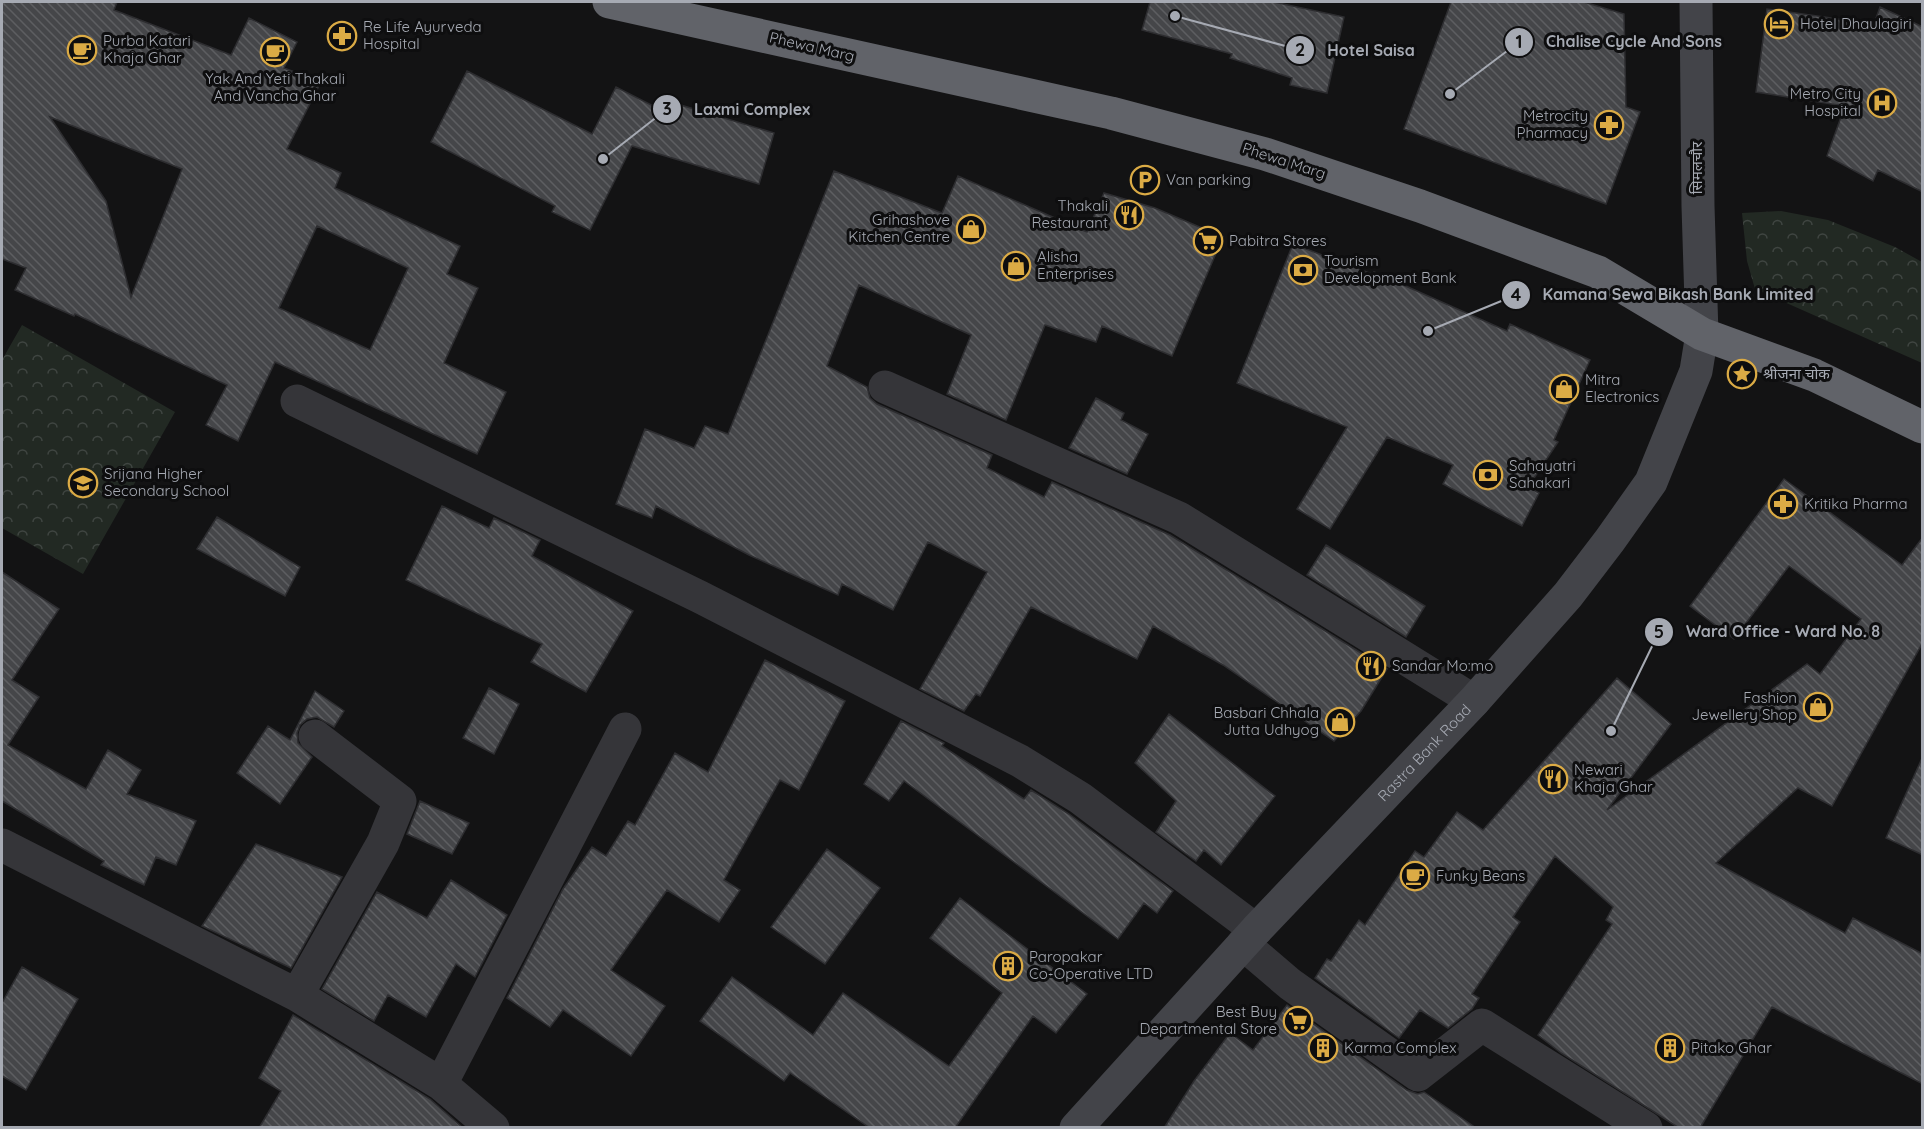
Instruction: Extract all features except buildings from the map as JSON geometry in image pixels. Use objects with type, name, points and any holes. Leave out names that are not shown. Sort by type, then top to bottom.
[{"type":"highway","name":"Phewa Marg","points":[[609,2],[1111,113],[1265,154],[1420,206],[1598,272],[1702,334],[1814,375],[1923,427]]},
{"type":"main road","name":"सिमलचौर","points":[[1696,2],[1702,334]]},
{"type":"main road","name":"Rastra Bank Road","points":[[1076,1128],[1250,937],[1474,701],[1568,595],[1651,482],[1696,371],[1702,334]]},
{"type":"street","points":[[885,387],[1179,518],[1474,701]]},
{"type":"street","points":[[297,401],[700,597],[1020,761],[1080,798],[1250,937],[1290,984],[1418,1075],[1482,1025],[1646,1128]]},
{"type":"street","points":[[441,1084],[625,729]]},
{"type":"street","points":[[297,995],[383,843],[400,801],[315,736]]},
{"type":"street","points":[[2,845],[297,995],[441,1084],[493,1128]]},
{"type":"green space","points":[[1781,211],[1828,220],[1895,247],[1922,262],[1922,363],[1755,289],[1747,261],[1742,213]]},
{"type":"green space","name":"Srijana Higher Secondary School","points":[[22,325],[175,412],[83,574],[2,528],[2,360]]},
{"type":"place","name":"Hotel Saisa","points":[[1175,16]]},
{"type":"place","name":"Hotel Dhaulagiri","points":[[1779,24]]},
{"type":"place","name":"Re Life Ayurveda Hospital","points":[[342,36]]},
{"type":"place","name":"Purba Katari Khaja Ghar","points":[[82,50]]},
{"type":"place","name":"Yak And Yeti Thakali And Vancha Ghar","points":[[275,52]]},
{"type":"place","name":"Chalise Cycle And Sons","points":[[1450,94]]},
{"type":"place","name":"Metro City Hospital","points":[[1882,103]]},
{"type":"place","name":"Metrocity Pharmacy","points":[[1609,125]]},
{"type":"place","name":"Laxmi Complex","points":[[603,159]]},
{"type":"place","name":"Van parking","points":[[1145,180]]},
{"type":"place","name":"Thakali Restaurant","points":[[1129,215]]},
{"type":"place","name":"Grihashove Kitchen Centre","points":[[971,229]]},
{"type":"place","name":"Pabitra Stores","points":[[1208,241]]},
{"type":"place","name":"Alisha Enterprises","points":[[1016,266]]},
{"type":"place","name":"Tourism Development Bank","points":[[1303,270]]},
{"type":"place","name":"Kamana Sewa Bikash Bank Limited","points":[[1428,331]]},
{"type":"place","name":"श्रीजना चोक","points":[[1742,374]]},
{"type":"place","name":"Mitra Electronics","points":[[1564,389]]},
{"type":"place","name":"Sahayatri Sahakari","points":[[1488,475]]},
{"type":"place","name":"Srijana Higher Secondary School","points":[[83,483]]},
{"type":"place","name":"Kritika Pharma","points":[[1783,504]]},
{"type":"place","name":"Sandar Mo:mo","points":[[1371,666]]},
{"type":"place","name":"Fashion Jewellery Shop","points":[[1818,707]]},
{"type":"place","name":"Basbari Chhala Jutta Udhyog","points":[[1340,722]]},
{"type":"place","name":"Ward Office - Ward No. 8","points":[[1611,731]]},
{"type":"place","name":"Newari Khaja Ghar","points":[[1553,779]]},
{"type":"place","name":"Funky Beans","points":[[1415,876]]},
{"type":"place","name":"Paropakar Co-Operative LTD","points":[[1008,966]]},
{"type":"place","name":"Best Buy Departmental Store","points":[[1298,1021]]},
{"type":"place","name":"Karma Complex","points":[[1323,1048]]},
{"type":"place","name":"Pitako Ghar","points":[[1670,1048]]}]
